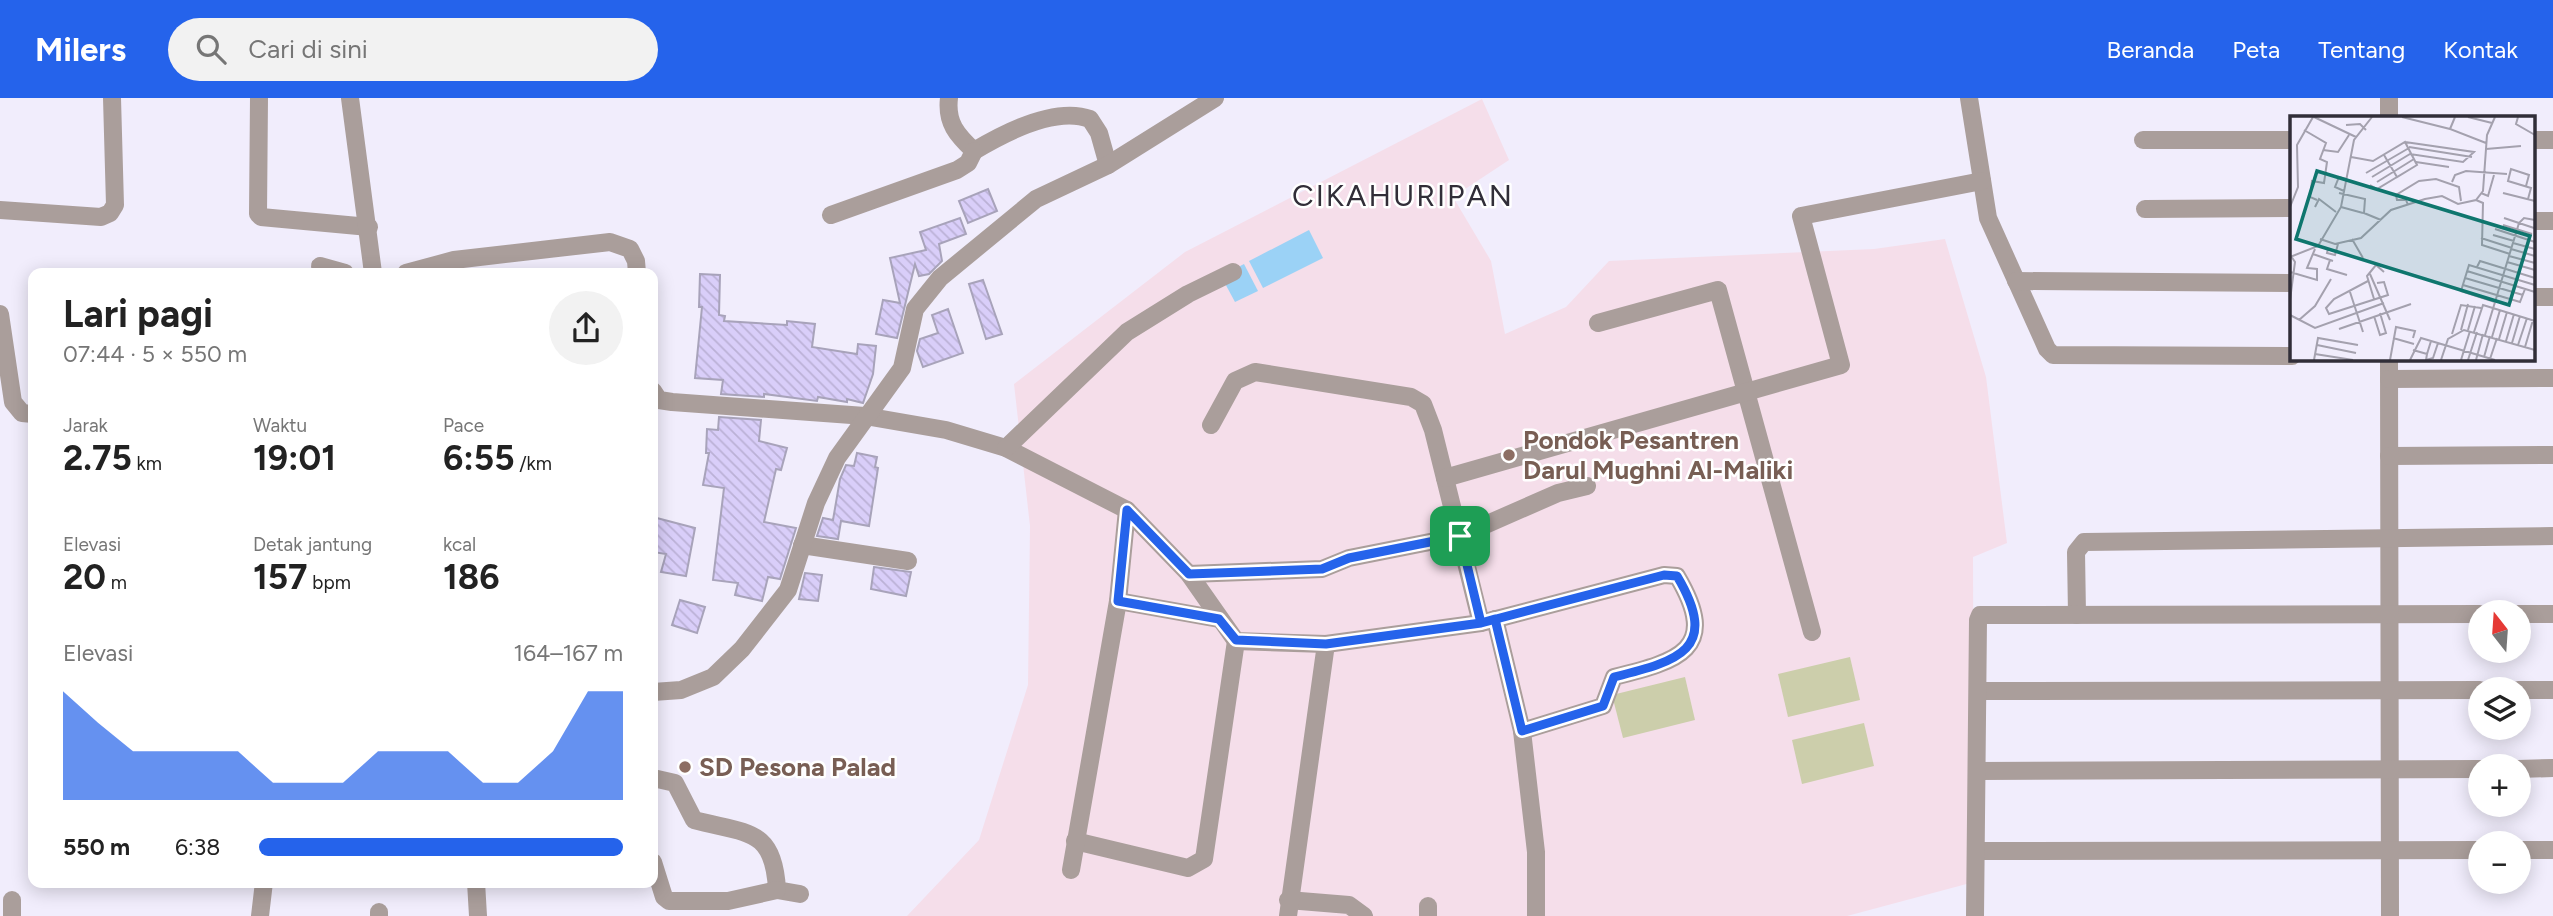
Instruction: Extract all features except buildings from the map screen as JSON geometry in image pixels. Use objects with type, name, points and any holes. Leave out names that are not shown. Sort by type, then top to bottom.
[{"type":"street","points":[[0,210],[101,217],[110,213],[115,205],[112,98]]},
{"type":"street","points":[[259,98],[258,214],[266,218],[369,227]]},
{"type":"street","points":[[350,98],[373,268]]},
{"type":"street","points":[[949,98],[950,122],[956,134],[974,151]]},
{"type":"street","points":[[658,691],[693,687],[727,666],[788,590],[816,503],[836,458],[902,368],[915,309],[940,278],[1036,199],[1108,165],[1215,98]]},
{"type":"street","points":[[1969,98],[1988,218],[2047,349],[2053,355],[2290,356]]},
{"type":"street","points":[[2389,98],[2389,116]]},
{"type":"street","points":[[831,215],[957,170],[968,163],[974,151],[1029,126],[1063,116],[1081,115],[1090,119],[1108,165]]},
{"type":"street","points":[[2143,140],[2290,140]]},
{"type":"street","points":[[1445,478],[1841,365],[1801,216],[1982,181]]},
{"type":"street","points":[[2145,209],[2290,208]]},
{"type":"street","points":[[424,268],[454,260],[610,242],[630,249],[637,268]]},
{"type":"street","points":[[320,266],[327,268]]},
{"type":"street","points":[[1006,447],[1127,332],[1188,294],[1233,272]]},
{"type":"street","points":[[2016,281],[2290,283]]},
{"type":"street","points":[[1598,323],[1718,290],[1812,632]]},
{"type":"street","points":[[0,314],[12,402],[22,414],[28,414]]},
{"type":"street","points":[[2389,360],[2390,916]]},
{"type":"street","points":[[1211,425],[1235,381],[1255,372],[1411,397],[1423,404],[1433,430],[1460,536],[1522,731],[1536,852],[1536,916]]},
{"type":"street","points":[[2389,379],[2553,377]]},
{"type":"street","points":[[658,397],[865,416],[946,430],[1006,447],[1127,510],[1189,574],[1236,640],[1203,859],[1200,864],[1188,868],[1075,841]]},
{"type":"street","points":[[2389,456],[2553,455]]},
{"type":"street","points":[[1189,574],[1322,569],[1349,558],[1460,536],[1558,493],[1587,486]]},
{"type":"street","points":[[1071,870],[1118,601],[1127,510]]},
{"type":"street","points":[[2077,615],[2076,552],[2084,542],[2553,536]]},
{"type":"street","points":[[802,545],[908,561]]},
{"type":"street","points":[[1236,640],[1326,644],[1488,621],[1664,575],[1677,576],[1695,622],[1693,642],[1684,652],[1661,665],[1614,677],[1603,706],[1522,731]]},
{"type":"street","points":[[1118,601],[1219,619]]},
{"type":"street","points":[[1975,916],[1980,615],[2468,614]]},
{"type":"street","points":[[2531,614],[2553,614]]},
{"type":"street","points":[[1326,644],[1288,908],[1349,905],[1364,916]]},
{"type":"street","points":[[1978,691],[2468,690]]},
{"type":"street","points":[[2531,690],[2553,690]]},
{"type":"street","points":[[2531,769],[2553,768]]},
{"type":"street","points":[[1978,772],[2468,769]]},
{"type":"street","points":[[658,780],[675,783],[694,820],[759,838],[772,853],[777,890]]},
{"type":"street","points":[[1978,850],[2468,850]]},
{"type":"street","points":[[2531,850],[2553,850]]},
{"type":"street","points":[[658,878],[664,897],[669,901],[728,901],[771,894],[777,890],[800,894]]},
{"type":"street","points":[[260,916],[263,888]]},
{"type":"street","points":[[476,888],[478,916]]},
{"type":"shaded area","name":"Pondok Pesantren Darul Mughni Al-Maliki","points":[[1482,99],[1509,160],[1453,197],[1491,261],[1505,334],[1566,307],[1609,261],[1874,249],[1945,239],[1986,377],[2007,543],[1973,557],[1974,882],[1847,916],[907,916],[979,840],[1028,685],[1030,526],[1014,384],[1185,252]]},
{"type":"green space","points":[[1850,657],[1860,700],[1788,717],[1778,674]]},
{"type":"green space","points":[[1685,677],[1695,720],[1623,738],[1612,695]]},
{"type":"green space","points":[[1864,723],[1874,766],[1802,784],[1792,740]]},
{"type":"water","points":[[1309,230],[1323,258],[1263,288],[1249,261]]},
{"type":"water","points":[[1244,264],[1258,291],[1235,302],[1221,276]]},
{"type":"place","name":"Pondok Pesantren Darul Mughni Al-Maliki","points":[[1509,455]]},
{"type":"place","name":"SD Pesona Palad","points":[[685,767]]},
{"type":"district","name":"CIKAHURIPAN","points":[[1403,196]]},
{"type":"route","points":[[1460,536],[1416,547],[1349,558],[1322,569],[1189,574],[1127,510],[1118,601],[1219,619],[1236,640],[1326,644],[1481,623],[1495,619],[1522,731],[1603,706],[1607,688],[1614,677],[1661,665],[1684,652],[1693,642],[1695,622],[1677,576],[1664,575],[1481,623],[1460,536]]}]
